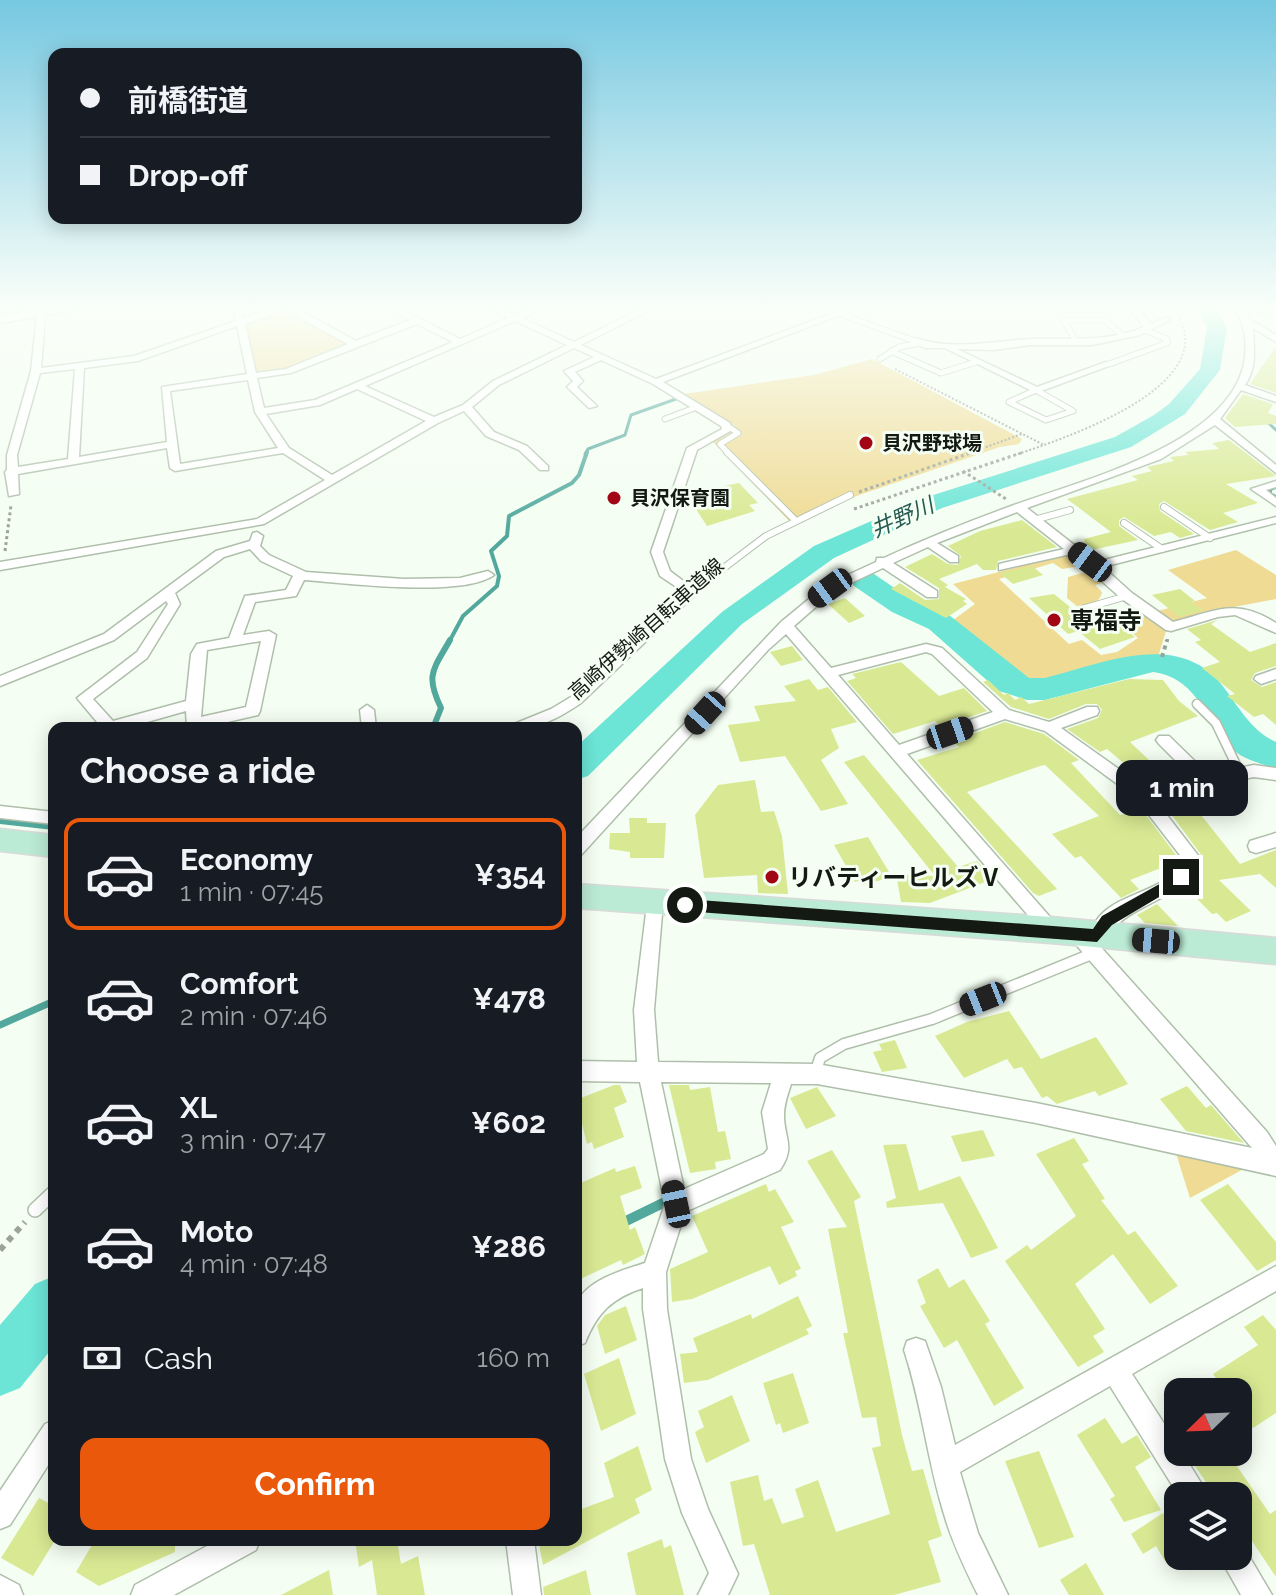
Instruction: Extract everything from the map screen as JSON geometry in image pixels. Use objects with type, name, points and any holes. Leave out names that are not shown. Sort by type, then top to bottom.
[{"type":"main road","points":[[0,840],[48,845]]},
{"type":"main road","points":[[582,896],[1276,951]]},
{"type":"street","points":[[13,494],[10,472],[17,430],[33,380]]},
{"type":"street","points":[[73,461],[79,380]]},
{"type":"street","points":[[226,380],[165,389],[175,468],[285,450]]},
{"type":"street","points":[[252,380],[260,412],[285,450],[332,480]]},
{"type":"street","points":[[260,412],[317,403],[371,380]]},
{"type":"street","points":[[1,566],[260,522],[434,421],[466,407],[501,380]]},
{"type":"street","points":[[577,380],[572,387],[592,406]]},
{"type":"street","points":[[534,722],[576,700],[692,592],[664,573],[657,552],[692,448],[727,430],[726,425],[653,380]]},
{"type":"street","points":[[656,382],[660,380]]},
{"type":"street","points":[[1016,380],[1036,390],[1063,380]]},
{"type":"street","points":[[582,843],[786,625],[830,588],[881,561],[1016,506],[1157,457],[1215,420],[1243,380]]},
{"type":"street","points":[[358,386],[434,421]]},
{"type":"street","points":[[1241,387],[1276,399]]},
{"type":"street","points":[[466,407],[490,434],[523,448],[544,468]]},
{"type":"street","points":[[1215,420],[1276,470]]},
{"type":"street","points":[[10,472],[171,444]]},
{"type":"street","points":[[1276,484],[1257,489],[1276,503]]},
{"type":"street","points":[[1016,506],[1094,566],[1127,596],[1171,627],[1236,608],[1249,612],[1276,629]]},
{"type":"street","points":[[1094,566],[1276,520]]},
{"type":"street","points":[[260,522],[255,543],[265,558],[300,574],[404,583],[460,582],[488,575]]},
{"type":"street","points":[[928,542],[954,559]]},
{"type":"street","points":[[0,681],[109,637],[220,554],[255,543]]},
{"type":"street","points":[[1003,567],[1073,550]]},
{"type":"street","points":[[881,561],[932,594]]},
{"type":"street","points":[[235,640],[250,599],[291,593],[300,574]]},
{"type":"street","points":[[106,722],[84,698],[142,655],[174,604],[168,591]]},
{"type":"street","points":[[786,625],[896,752],[1080,938],[1259,1140],[1276,1164]]},
{"type":"street","points":[[194,722],[198,654],[202,647],[269,635],[253,711],[210,722]]},
{"type":"street","points":[[828,673],[932,649],[1004,714],[1052,728],[1141,793],[1192,858],[1190,867],[1181,877],[1080,938]]},
{"type":"street","points":[[132,722],[194,704]]},
{"type":"street","points":[[367,710],[368,722]]},
{"type":"street","points":[[1052,728],[1058,722],[1092,711]]},
{"type":"street","points":[[896,752],[1004,714]]},
{"type":"street","points":[[1164,740],[1204,780]]},
{"type":"street","points":[[1141,793],[1240,773],[1265,770],[1276,774]]},
{"type":"street","points":[[0,812],[48,817]]},
{"type":"street","points":[[1256,846],[1276,840]]},
{"type":"street","points":[[654,902],[644,1010],[648,1070],[676,1204],[654,1272],[659,1345],[678,1459],[696,1513],[724,1574],[712,1595]]},
{"type":"street","points":[[582,1071],[815,1074],[1021,1110],[1276,1164]]},
{"type":"street","points":[[676,1204],[772,1162],[779,1154],[781,1146],[773,1113],[784,1073]]},
{"type":"street","points":[[582,1322],[593,1299],[603,1291],[654,1272]]},
{"type":"street","points":[[948,1464],[1276,1278]]},
{"type":"street","points":[[916,1350],[932,1393],[953,1499],[966,1540],[994,1595]]},
{"type":"street","points":[[1115,1370],[1186,1482]]},
{"type":"street","points":[[0,1515],[48,1442]]},
{"type":"street","points":[[145,1595],[235,1546]]},
{"type":"street","points":[[521,1546],[527,1595]]},
{"type":"street","points":[[1242,1570],[1258,1595]]},
{"type":"street","points":[[0,1589],[9,1595]]},
{"type":"lane","points":[[1036,390],[1073,411],[1046,420],[1009,402],[1036,390]]},
{"type":"lane","points":[[665,419],[697,407]]},
{"type":"lane","points":[[726,425],[738,433],[720,444],[794,519]]},
{"type":"lane","points":[[692,592],[737,553],[794,519],[850,495]]},
{"type":"lane","points":[[1164,507],[1210,538]]},
{"type":"lane","points":[[1034,520],[1070,510]]},
{"type":"lane","points":[[1124,523],[1162,549]]},
{"type":"lane","points":[[1082,609],[1127,596]]},
{"type":"lane","points":[[1197,704],[1216,723],[1240,773]]},
{"type":"lane","points":[[815,1074],[820,1058],[844,1044],[932,1019],[1080,938]]},
{"type":"lane","points":[[35,1210],[48,1198]]},
{"type":"path","points":[[921,380],[1044,445]]},
{"type":"path","points":[[846,513],[1044,445],[1110,418],[1143,398],[1162,380]]},
{"type":"path","points":[[850,495],[1022,434]]},
{"type":"path","points":[[965,473],[1016,506]]},
{"type":"path","points":[[1,566],[13,494]]},
{"type":"path","points":[[0,1250],[35,1210]]},
{"type":"shaded area","name":"貝沢野球場","points":[[777,380],[912,380],[1022,439],[1019,444],[1000,447],[836,503],[793,525],[713,442],[735,426],[684,394]]},
{"type":"shaded area","points":[[1236,550],[1276,575],[1276,599],[1223,609],[1174,624],[1154,612],[1207,598],[1168,570]]},
{"type":"shaded area","points":[[1071,553],[1086,565],[1062,569],[1053,563],[999,579],[1069,644],[1082,640],[1101,655],[1117,652],[1138,638],[1124,626],[1148,615],[1167,628],[1158,657],[1038,683],[1015,677],[949,623],[975,604],[953,584]]},
{"type":"shaded area","points":[[1093,570],[1106,582],[1095,585],[1102,592],[1101,596],[1093,603],[1078,607],[1067,598],[1068,577]]},
{"type":"shaded area","points":[[1174,1147],[1251,1165],[1190,1198]]},
{"type":"building","points":[[1252,380],[1276,380],[1276,393],[1250,384]]},
{"type":"building","points":[[1243,394],[1273,404],[1268,413],[1276,416],[1276,424],[1235,427],[1225,418]]},
{"type":"building","points":[[1229,440],[1276,476],[1226,484],[1258,503],[1223,513],[1238,522],[1210,530],[1164,501],[1159,504],[1160,511],[1194,534],[1180,538],[1171,532],[1154,536],[1124,517],[1119,520],[1119,526],[1138,540],[1087,551],[1084,539],[1111,532],[1067,499],[1138,480],[1132,476],[1152,471],[1147,467],[1174,461],[1170,457],[1189,455],[1185,452],[1219,449],[1212,443]]},
{"type":"building","points":[[739,483],[758,503],[749,505],[755,511],[707,526],[692,503],[705,501],[698,491]]},
{"type":"building","points":[[1022,520],[1057,547],[998,561],[996,570],[983,570],[977,564],[939,579],[948,585],[945,587],[966,599],[963,601],[967,604],[946,618],[891,589],[900,583],[925,600],[939,599],[939,588],[905,567],[932,554],[948,564],[958,565],[961,556],[948,546],[980,531]]},
{"type":"building","points":[[1032,566],[1043,575],[1013,584],[1000,573]]},
{"type":"building","points":[[1180,589],[1203,610],[1179,617],[1152,595]]},
{"type":"building","points":[[1054,594],[1091,624],[1111,618],[1135,637],[1100,649],[1078,631],[1068,634],[1029,598]]},
{"type":"building","points":[[845,598],[865,616],[849,623],[828,604]]},
{"type":"building","points":[[1218,620],[1211,624],[1250,652],[1276,643],[1276,666],[1255,673],[1251,680],[1262,687],[1276,682],[1276,725],[1263,714],[1254,717],[1227,696],[1235,694],[1202,668],[1220,662],[1195,642],[1201,640],[1187,629]]},
{"type":"building","points":[[792,646],[803,660],[781,666],[770,652]]},
{"type":"building","points":[[901,662],[939,696],[964,688],[987,711],[941,727],[935,721],[893,734],[847,681],[856,678],[852,674]]},
{"type":"building","points":[[809,679],[818,690],[828,687],[857,722],[831,729],[839,748],[821,760],[848,804],[821,811],[785,756],[740,762],[728,725],[760,721],[754,706],[796,701],[784,686]]},
{"type":"building","points":[[1129,679],[1163,680],[1179,701],[1198,716],[1130,742],[1169,779],[1147,783],[1107,749],[1100,752],[1067,729],[1098,718],[1102,710],[1097,704],[1086,704],[1049,719],[1011,707],[983,682],[988,680],[1004,695],[1008,693],[1015,700],[1021,697],[1029,704]]},
{"type":"building","points":[[1005,722],[1044,734],[1079,760],[1071,763],[1120,815],[1142,810],[1179,859],[1174,868],[1166,873],[1161,868],[1130,880],[1139,889],[1121,898],[1081,856],[1075,858],[1052,834],[1099,816],[1045,765],[967,792],[1057,889],[1039,896],[1033,893],[917,760],[959,747],[953,741]]},
{"type":"building","points":[[864,755],[958,867],[977,861],[993,879],[930,903],[901,902],[896,874],[935,876],[844,762]]},
{"type":"building","points":[[755,780],[761,812],[774,811],[782,836],[788,894],[758,893],[757,875],[704,878],[695,815],[718,785]]},
{"type":"building","points":[[1203,790],[1223,811],[1201,815],[1240,864],[1276,850],[1276,888],[1260,874],[1219,880],[1251,911],[1226,922],[1217,913],[1212,914],[1184,886],[1195,875],[1202,856],[1160,799]]},
{"type":"building","points":[[629,818],[647,818],[647,823],[666,823],[664,858],[630,858],[630,852],[609,849],[610,833],[630,833]]},
{"type":"building","points":[[868,837],[892,877],[863,885],[861,880],[855,882],[834,845]]},
{"type":"building","points":[[1157,904],[1178,926],[1145,923],[1137,915]]},
{"type":"building","points":[[1009,1011],[1041,1059],[1096,1037],[1128,1084],[1099,1096],[1095,1091],[1057,1104],[1047,1096],[1042,1098],[1022,1067],[1014,1069],[1007,1059],[964,1078],[935,1036],[967,1022]]},
{"type":"building","points":[[895,1040],[907,1068],[882,1072],[873,1052],[882,1050],[879,1044]]},
{"type":"building","points":[[620,1085],[627,1102],[614,1108],[624,1137],[594,1149],[592,1142],[587,1144],[582,1124],[582,1098]]},
{"type":"building","points":[[669,1085],[689,1085],[690,1090],[710,1087],[718,1132],[725,1131],[731,1159],[715,1162],[716,1169],[690,1173]]},
{"type":"building","points":[[1187,1086],[1206,1108],[1211,1105],[1244,1143],[1186,1131],[1160,1099]]},
{"type":"building","points":[[817,1087],[836,1116],[806,1129],[790,1098]]},
{"type":"building","points":[[983,1130],[995,1156],[962,1162],[951,1136]]},
{"type":"building","points":[[1074,1138],[1089,1161],[1082,1164],[1105,1199],[1101,1200],[1128,1235],[1135,1231],[1178,1286],[1150,1304],[1113,1254],[1075,1284],[1105,1329],[1093,1336],[1104,1352],[1078,1367],[1005,1261],[1027,1245],[1031,1250],[1076,1216],[1036,1154]]},
{"type":"building","points":[[906,1144],[919,1191],[960,1176],[998,1248],[971,1258],[943,1203],[887,1208],[886,1202],[896,1198],[883,1145]]},
{"type":"building","points":[[832,1150],[861,1197],[854,1201],[902,1435],[912,1471],[923,1469],[942,1536],[928,1541],[941,1582],[894,1595],[770,1595],[754,1544],[743,1546],[730,1482],[758,1475],[764,1501],[772,1498],[782,1524],[804,1517],[795,1489],[818,1480],[836,1532],[890,1514],[872,1448],[881,1446],[876,1417],[862,1418],[843,1333],[848,1333],[828,1229],[847,1227],[807,1161]]},
{"type":"building","points":[[635,1166],[642,1188],[620,1196],[630,1230],[635,1227],[645,1254],[623,1265],[621,1260],[582,1278],[582,1182],[615,1168],[616,1172]]},
{"type":"building","points":[[766,1184],[769,1192],[775,1189],[794,1222],[781,1227],[801,1269],[795,1271],[797,1276],[779,1285],[770,1266],[692,1299],[672,1302],[670,1269],[708,1252],[692,1216]]},
{"type":"building","points":[[1228,1184],[1276,1242],[1276,1260],[1257,1271],[1200,1200]]},
{"type":"building","points":[[938,1268],[949,1288],[964,1279],[990,1321],[985,1324],[1024,1388],[994,1406],[957,1340],[944,1348],[920,1306],[926,1303],[917,1280]]},
{"type":"building","points":[[798,1296],[812,1326],[806,1329],[809,1334],[708,1380],[684,1383],[680,1354],[698,1352],[693,1338],[751,1314],[752,1319]]},
{"type":"building","points":[[626,1306],[637,1340],[605,1354],[597,1326],[605,1315]]},
{"type":"building","points":[[1263,1315],[1276,1330],[1276,1413],[1253,1428],[1252,1378],[1216,1378],[1213,1374],[1258,1345],[1244,1327]]},
{"type":"building","points":[[619,1358],[636,1414],[601,1431],[584,1374]]},
{"type":"building","points":[[793,1373],[809,1423],[783,1433],[780,1423],[776,1425],[763,1383]]},
{"type":"building","points":[[732,1395],[750,1441],[706,1463],[695,1432],[704,1427],[698,1411]]},
{"type":"building","points":[[1105,1418],[1122,1444],[1137,1435],[1151,1457],[1135,1467],[1161,1510],[1124,1522],[1110,1499],[1115,1496],[1077,1435]]},
{"type":"building","points":[[638,1446],[652,1490],[635,1499],[640,1513],[582,1544],[582,1509],[614,1497],[604,1463]]},
{"type":"building","points":[[1039,1451],[1074,1537],[1039,1548],[1005,1461]]},
{"type":"building","points":[[1195,1466],[1237,1466],[1248,1482],[1206,1482]]},
{"type":"building","points":[[1252,1488],[1270,1514],[1276,1510],[1276,1577],[1252,1541]]},
{"type":"building","points":[[39,1498],[48,1503],[48,1546],[52,1546],[33,1576],[1,1558]]},
{"type":"building","points":[[1163,1513],[1164,1559],[1156,1546],[1143,1554],[1131,1534]]},
{"type":"building","points":[[662,1539],[664,1548],[671,1545],[684,1595],[636,1595],[627,1553]]},
{"type":"building","points":[[91,1546],[175,1546],[175,1552],[99,1586],[76,1572]]},
{"type":"building","points":[[356,1546],[398,1546],[401,1564],[418,1556],[425,1595],[377,1595],[372,1560],[359,1567]]},
{"type":"building","points":[[539,1546],[578,1546],[543,1565]]},
{"type":"building","points":[[1086,1563],[1104,1595],[1069,1595],[1060,1580]]},
{"type":"building","points":[[329,1570],[333,1595],[281,1595]]},
{"type":"building","points":[[586,1570],[591,1595],[544,1595],[543,1587]]},
{"type":"waterway","name":"井野川","points":[[582,761],[732,618],[824,552],[933,503],[1123,442],[1177,409],[1201,380]]},
{"type":"waterway","points":[[585,454],[588,449],[625,435],[631,415],[676,399]]},
{"type":"waterway","points":[[1264,419],[1276,430]]},
{"type":"waterway","points":[[449,642],[463,616],[497,586],[499,576],[491,551],[507,536],[509,516],[572,483],[579,475],[587,452]]},
{"type":"waterway","points":[[1276,487],[1270,489],[1270,494],[1276,497]]},
{"type":"waterway","points":[[864,580],[902,606],[939,622],[1010,683],[1027,689],[1045,689],[1153,662],[1176,665],[1208,689],[1247,743],[1276,756]]},
{"type":"waterway","points":[[435,722],[441,708],[433,688],[433,673],[450,640]]},
{"type":"waterway","points":[[0,821],[48,826]]},
{"type":"waterway","points":[[0,1025],[48,1004]]},
{"type":"waterway","points":[[622,1223],[665,1202]]},
{"type":"waterway","name":"井野川","points":[[0,1368],[48,1310]]},
{"type":"place","name":"貝沢野球場","points":[[866,443]]},
{"type":"place","name":"貝沢保育園","points":[[614,498]]},
{"type":"place","name":"専福寺","points":[[1054,620]]},
{"type":"place","name":"リバティーヒルズⅤ","points":[[772,877]]},
{"type":"route","points":[[685,905],[1051,930],[1097,936],[1107,920],[1181,877]]}]
